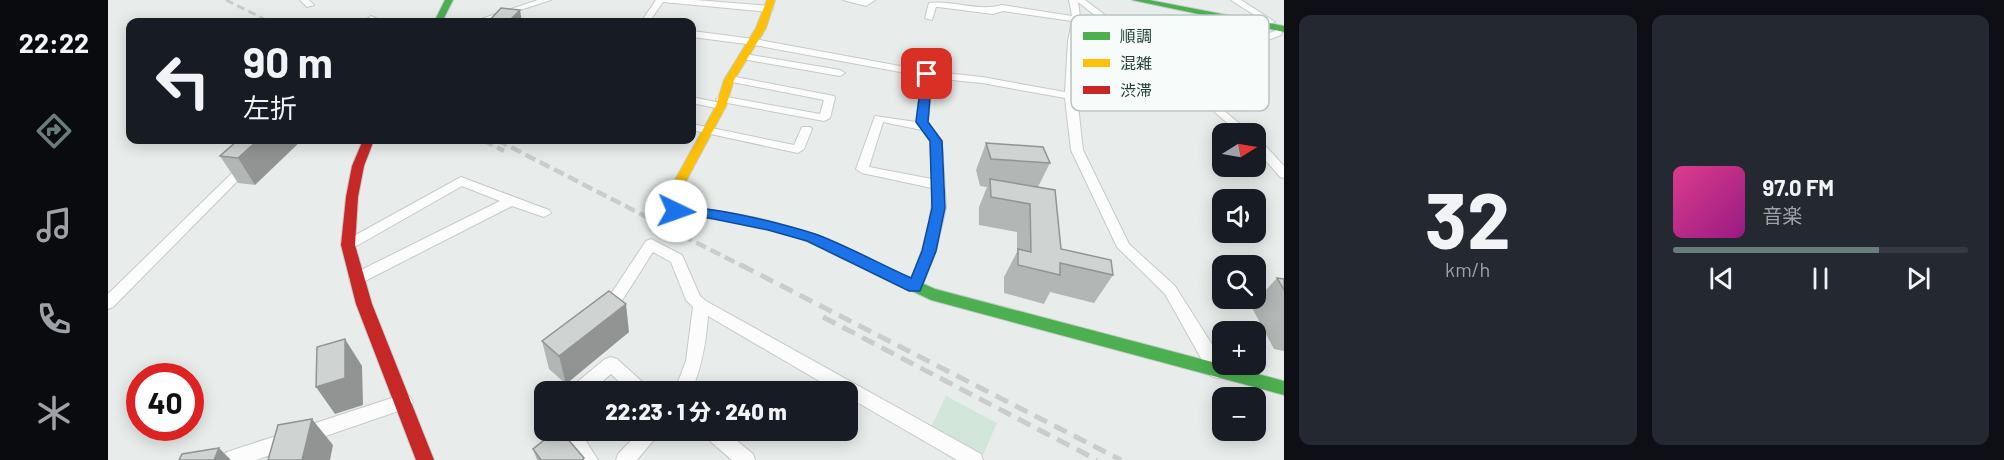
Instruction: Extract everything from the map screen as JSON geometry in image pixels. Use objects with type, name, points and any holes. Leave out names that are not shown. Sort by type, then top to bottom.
[{"type":"main road","points":[[440,18],[449,0]]},
{"type":"main road","points":[[1136,0],[1219,15]]},
{"type":"main road","points":[[1157,0],[1228,15]]},
{"type":"main road","points":[[770,4],[754,42],[731,78],[708,131],[671,198],[676,211],[709,213],[768,225],[812,238],[931,294],[1212,370]]},
{"type":"main road","points":[[365,144],[352,197],[348,245],[364,304],[425,460]]},
{"type":"main road","points":[[1233,375],[1284,388]]},
{"type":"street","points":[[499,18],[547,0]]},
{"type":"street","points":[[648,18],[660,0]]},
{"type":"street","points":[[665,0],[770,4]]},
{"type":"street","points":[[847,0],[866,3],[874,0]]},
{"type":"street","points":[[1073,0],[1076,15]]},
{"type":"street","points":[[1080,0],[1100,15]]},
{"type":"street","points":[[1235,0],[1261,15]]},
{"type":"street","points":[[929,18],[932,5],[938,4],[993,11],[1002,8],[1071,18]]},
{"type":"street","points":[[1269,36],[1278,33],[1280,26]]},
{"type":"street","points":[[696,35],[754,42],[927,74],[1070,91]]},
{"type":"street","points":[[745,57],[840,73]]},
{"type":"street","points":[[915,287],[929,251],[939,208],[936,141],[922,122],[927,74]]},
{"type":"street","points":[[1071,74],[1071,99]]},
{"type":"street","points":[[696,100],[824,118],[830,98],[731,78]]},
{"type":"street","points":[[1072,111],[1077,150],[1124,247],[1170,290],[1212,359]]},
{"type":"street","points":[[1220,111],[1234,123]]},
{"type":"street","points":[[926,127],[879,118],[862,169],[939,185]]},
{"type":"street","points":[[696,128],[798,149],[806,129]]},
{"type":"street","points":[[108,303],[268,144]]},
{"type":"street","points":[[1266,153],[1284,174]]},
{"type":"street","points":[[348,245],[461,181],[544,213]]},
{"type":"street","points":[[356,279],[511,201]]},
{"type":"street","points":[[609,309],[651,244],[677,259],[694,300],[701,305],[974,460]]},
{"type":"street","points":[[688,381],[699,337],[701,305]]},
{"type":"street","points":[[591,381],[610,364],[629,381]]},
{"type":"street","points":[[230,460],[404,402]]},
{"type":"street","points":[[576,441],[589,460]]},
{"type":"street","points":[[625,460],[643,441]]},
{"type":"street","points":[[723,441],[746,460]]},
{"type":"green space","points":[[946,396],[997,423],[982,457],[930,429]]},
{"type":"building","points":[[501,8],[520,10],[512,18],[492,18]]},
{"type":"building","points":[[986,143],[1043,147],[1050,163],[991,159]]},
{"type":"building","points":[[234,144],[254,144],[238,158],[220,156]]},
{"type":"building","points":[[990,179],[1055,190],[1061,249],[1111,260],[1113,275],[1060,263],[1060,275],[1018,265],[1018,249],[1031,252],[1030,204],[991,197]]},
{"type":"building","points":[[1277,278],[1284,279],[1284,290]]},
{"type":"building","points":[[609,291],[626,304],[559,356],[542,341]]},
{"type":"building","points":[[345,339],[345,378],[316,387],[317,347]]},
{"type":"building","points":[[312,419],[302,460],[268,460],[278,425]]},
{"type":"building","points":[[543,441],[569,441],[584,458],[582,460],[541,460],[533,449]]},
{"type":"building","points":[[219,448],[214,460],[179,460],[182,454]]},
{"type":"railway","points":[[226,0],[262,18]]},
{"type":"railway","points":[[491,144],[504,151]]},
{"type":"railway","points":[[505,144],[744,267]]},
{"type":"railway","points":[[741,265],[1121,460]]},
{"type":"railway","points":[[823,317],[1097,460]]},
{"type":"traffic: fast","points":[[440,18],[449,0]]},
{"type":"traffic: fast","points":[[1136,0],[1213,15]]},
{"type":"traffic: fast","points":[[1269,26],[1284,29]]},
{"type":"traffic: fast","points":[[864,262],[931,294],[1284,388]]},
{"type":"traffic: slow","points":[[771,0],[761,28],[729,80],[721,106],[671,198],[676,211],[728,216],[780,227],[813,238],[864,262]]},
{"type":"traffic: jam","points":[[366,144],[358,166],[352,197],[348,245],[364,304],[425,460]]},
{"type":"route","points":[[676,211],[709,213],[768,225],[812,238],[915,287],[929,251],[939,208],[936,141],[922,122],[927,74]]}]
